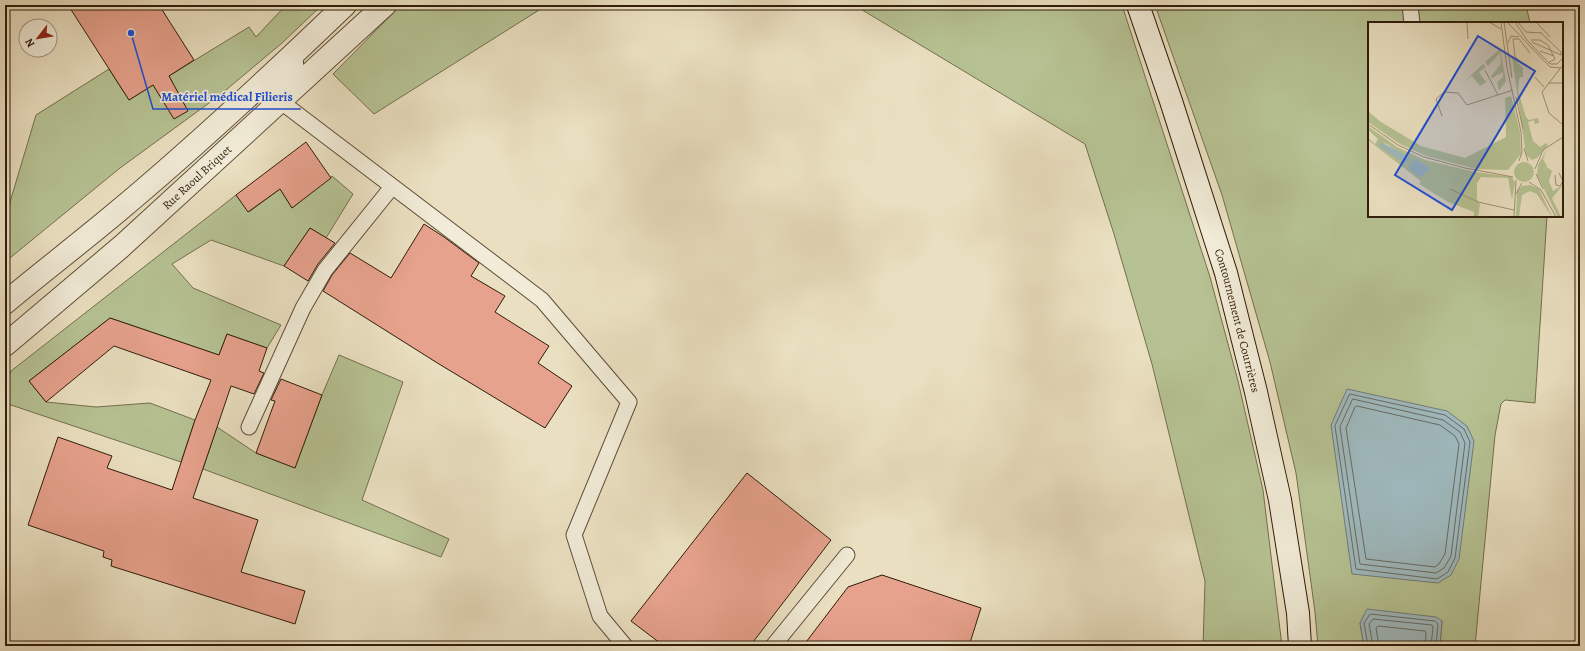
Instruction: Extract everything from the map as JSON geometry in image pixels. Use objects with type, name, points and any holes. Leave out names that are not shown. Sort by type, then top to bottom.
[{"type":"street","name":"Rue Raoul Briquet","points":[[5,303],[112,217],[201,139],[345,5]]},
{"type":"street","name":"Rue Raoul Briquet","points":[[5,345],[122,246],[385,5]]},
{"type":"street","name":"Contournement de Courrières","points":[[1138,5],[1171,101],[1226,273],[1249,362],[1280,500],[1298,613],[1300,646]]},
{"type":"lane","points":[[1410,5],[1412,22]]},
{"type":"lane","points":[[295,53],[296,72],[277,90],[280,101],[542,300],[629,402],[574,535],[600,616],[625,646]]},
{"type":"lane","points":[[249,427],[303,308],[325,270],[392,187]]},
{"type":"lane","points":[[774,646],[847,555]]},
{"type":"green space","points":[[286,5],[322,5],[282,43],[220,95],[120,168],[5,262],[5,235],[10,202],[36,115],[109,69],[129,100],[153,85],[158,92],[173,83],[169,76],[249,27],[256,37]]},
{"type":"green space","points":[[401,5],[547,5],[374,114],[333,74]]},
{"type":"green space","points":[[854,5],[1122,5],[1210,277],[1238,381],[1263,490],[1282,646],[1203,646],[1205,581],[1152,364],[1114,234],[1085,144]]},
{"type":"green space","points":[[1155,5],[1526,5],[1530,22],[1368,22],[1368,217],[1547,217],[1535,403],[1505,400],[1501,404],[1495,435],[1475,646],[1440,646],[1442,621],[1360,623],[1364,646],[1318,646],[1315,612],[1296,473],[1270,362],[1222,195]]},
{"type":"green space","points":[[332,176],[353,194],[326,238],[310,228],[284,266],[211,240],[172,264],[193,288],[281,325],[267,348],[227,334],[219,355],[110,318],[29,381],[46,402],[96,407],[150,403],[195,420],[181,462],[5,403],[5,385],[11,371],[236,195],[249,212],[280,189],[292,208]]},
{"type":"green space","points":[[339,355],[403,382],[362,500],[449,539],[441,557],[203,469],[217,427],[256,453],[295,468],[322,395]]},
{"type":"water","points":[[1347,389],[1447,411],[1467,426],[1474,441],[1459,559],[1451,575],[1438,583],[1352,574],[1331,425]]},
{"type":"water","points":[[1367,609],[1436,617],[1442,621],[1440,646],[1364,646],[1360,623]]},
{"type":"building","points":[[68,5],[159,5],[194,60],[169,76],[188,111],[174,119],[153,85],[129,100]]},
{"type":"building","points":[[306,142],[331,178],[292,208],[280,189],[248,212],[236,195]]},
{"type":"building","points":[[424,224],[479,263],[471,276],[505,296],[495,312],[549,346],[538,363],[572,386],[545,428],[439,364],[323,291],[332,275],[350,253],[391,278]]},
{"type":"building","points":[[310,228],[335,243],[318,264],[308,281],[284,266]]},
{"type":"building","points":[[110,318],[219,355],[227,334],[267,348],[259,371],[264,373],[254,394],[231,386],[193,498],[258,520],[241,572],[305,591],[295,624],[111,566],[112,560],[103,557],[104,551],[28,525],[58,437],[112,456],[107,468],[172,490],[195,420],[211,380],[114,346],[46,402],[29,381]]},
{"type":"building","points":[[281,379],[322,395],[295,468],[256,453],[275,401],[271,400]]},
{"type":"building","points":[[747,473],[831,540],[750,646],[664,646],[631,621]]},
{"type":"building","points":[[882,575],[981,608],[969,646],[803,646],[848,587]]},
{"type":"place","name":"Matériel médical Filieris","points":[[131,33]]}]
